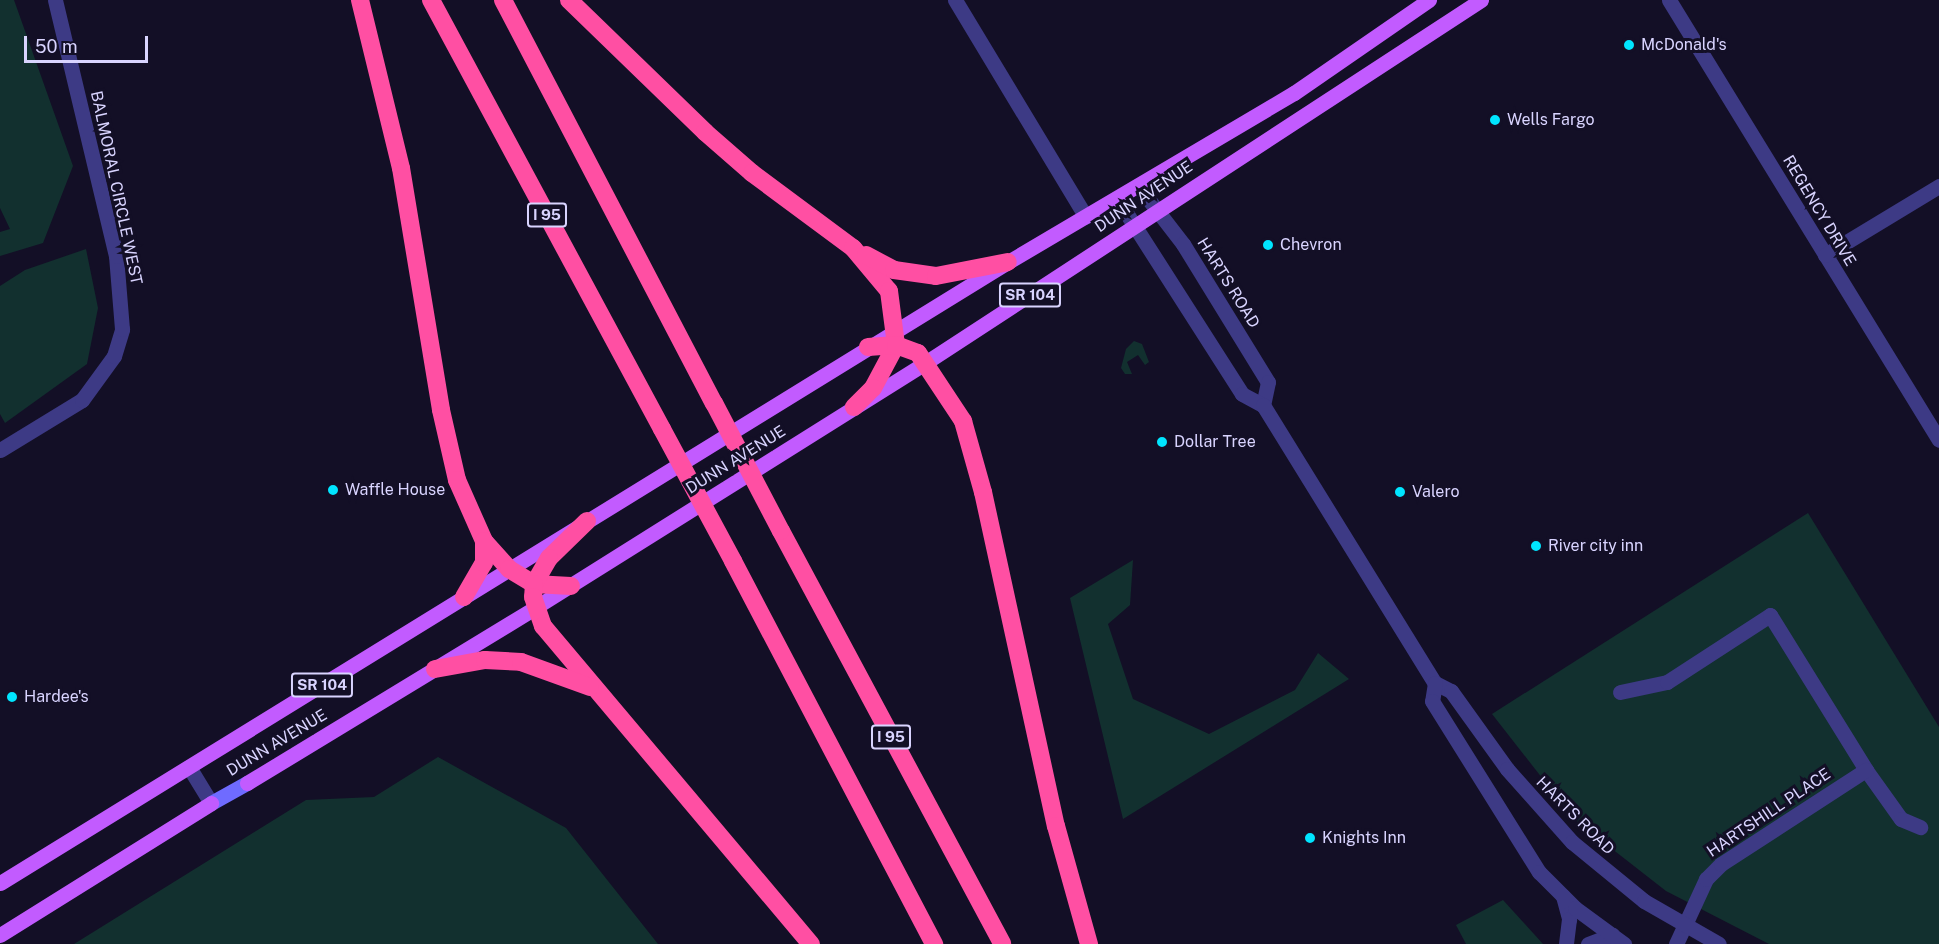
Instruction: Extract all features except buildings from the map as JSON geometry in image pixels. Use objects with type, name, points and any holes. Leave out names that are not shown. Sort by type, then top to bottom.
[{"type":"highway","points":[[360,0],[401,168],[448,451],[484,541],[509,569],[534,584],[571,586]]},
{"type":"highway","name":"I 95","points":[[431,0],[733,561],[934,944]]},
{"type":"highway","name":"I 95","points":[[502,0],[781,531],[1002,944]]},
{"type":"highway","points":[[569,0],[631,64],[705,132],[752,173],[853,248],[894,270],[936,276],[1008,261]]},
{"type":"highway","points":[[853,248],[889,291],[896,338],[873,388],[854,407]]},
{"type":"highway","points":[[896,338],[918,353],[963,422],[974,458],[1036,745],[1089,944]]},
{"type":"highway","points":[[868,347],[896,338]]},
{"type":"highway","points":[[587,521],[549,558],[534,584],[536,608],[559,647],[598,690],[811,944]]},
{"type":"highway","points":[[464,597],[484,562],[484,541]]},
{"type":"highway","points":[[435,669],[485,660],[521,662],[557,672],[598,690]]},
{"type":"main road","name":"DUNN AVENUE","points":[[896,338],[1008,261],[1118,200],[1294,93],[1429,0]]},
{"type":"main road","name":"DUNN AVENUE","points":[[0,935],[211,803],[536,608],[925,363],[1133,224],[1481,0]]},
{"type":"main road","name":"DUNN AVENUE","points":[[0,883],[868,347]]},
{"type":"street","name":"BALMORAL CIRCLE WEST","points":[[0,450],[82,400],[99,381],[114,356],[122,329],[123,305],[116,256],[55,0]]},
{"type":"street","points":[[955,0],[1086,218]]},
{"type":"street","name":"REGENCY DRIVE","points":[[1669,0],[1939,440]]},
{"type":"street","points":[[1825,255],[1939,186]]},
{"type":"street","name":"HARTS ROAD","points":[[1139,187],[1183,244],[1268,381],[1263,405]]},
{"type":"street","name":"HARTS ROAD","points":[[1118,200],[1159,259],[1242,394],[1263,405],[1435,683],[1451,691],[1507,770],[1572,842],[1644,901],[1719,944]]},
{"type":"street","points":[[1620,692],[1667,682],[1770,615],[1866,770],[1901,819],[1920,827]]},
{"type":"street","name":"HARTS ROAD","points":[[1435,683],[1432,701],[1539,872],[1563,896],[1618,939]]},
{"type":"street","points":[[189,767],[211,803]]},
{"type":"street","name":"HARTSHILL PLACE","points":[[1676,944],[1706,879],[1721,864],[1866,770]]},
{"type":"street","points":[[1563,896],[1569,919],[1566,944]]},
{"type":"street","points":[[1588,944],[1618,939]]},
{"type":"green space","points":[[0,0],[14,0],[73,166],[43,243],[0,256],[0,232],[10,229],[0,208]]},
{"type":"green space","points":[[86,249],[98,308],[87,364],[5,423],[0,414],[0,286],[25,270]]},
{"type":"green space","points":[[1134,341],[1142,344],[1149,362],[1145,365],[1138,355],[1127,362],[1132,374],[1125,374],[1121,368],[1126,349]]},
{"type":"green space","points":[[1808,513],[1939,727],[1939,944],[1769,944],[1666,891],[1575,820],[1492,714]]},
{"type":"green space","points":[[1133,560],[1130,605],[1108,624],[1133,699],[1209,734],[1295,690],[1318,653],[1349,679],[1123,819],[1070,598]]},
{"type":"green space","points":[[438,757],[566,828],[658,944],[74,944],[306,800],[374,797]]},
{"type":"green space","points":[[1503,900],[1543,944],[1466,944],[1456,925]]},
{"type":"place","name":"McDonald's","points":[[1629,45]]},
{"type":"place","name":"Wells Fargo","points":[[1495,120]]},
{"type":"place","name":"Chevron","points":[[1268,245]]},
{"type":"place","name":"Dollar Tree","points":[[1162,442]]},
{"type":"place","name":"Waffle House","points":[[333,490]]},
{"type":"place","name":"Valero","points":[[1400,492]]},
{"type":"place","name":"River city inn","points":[[1536,546]]},
{"type":"place","name":"Hardee's","points":[[12,697]]},
{"type":"place","name":"Knights Inn","points":[[1310,838]]}]
